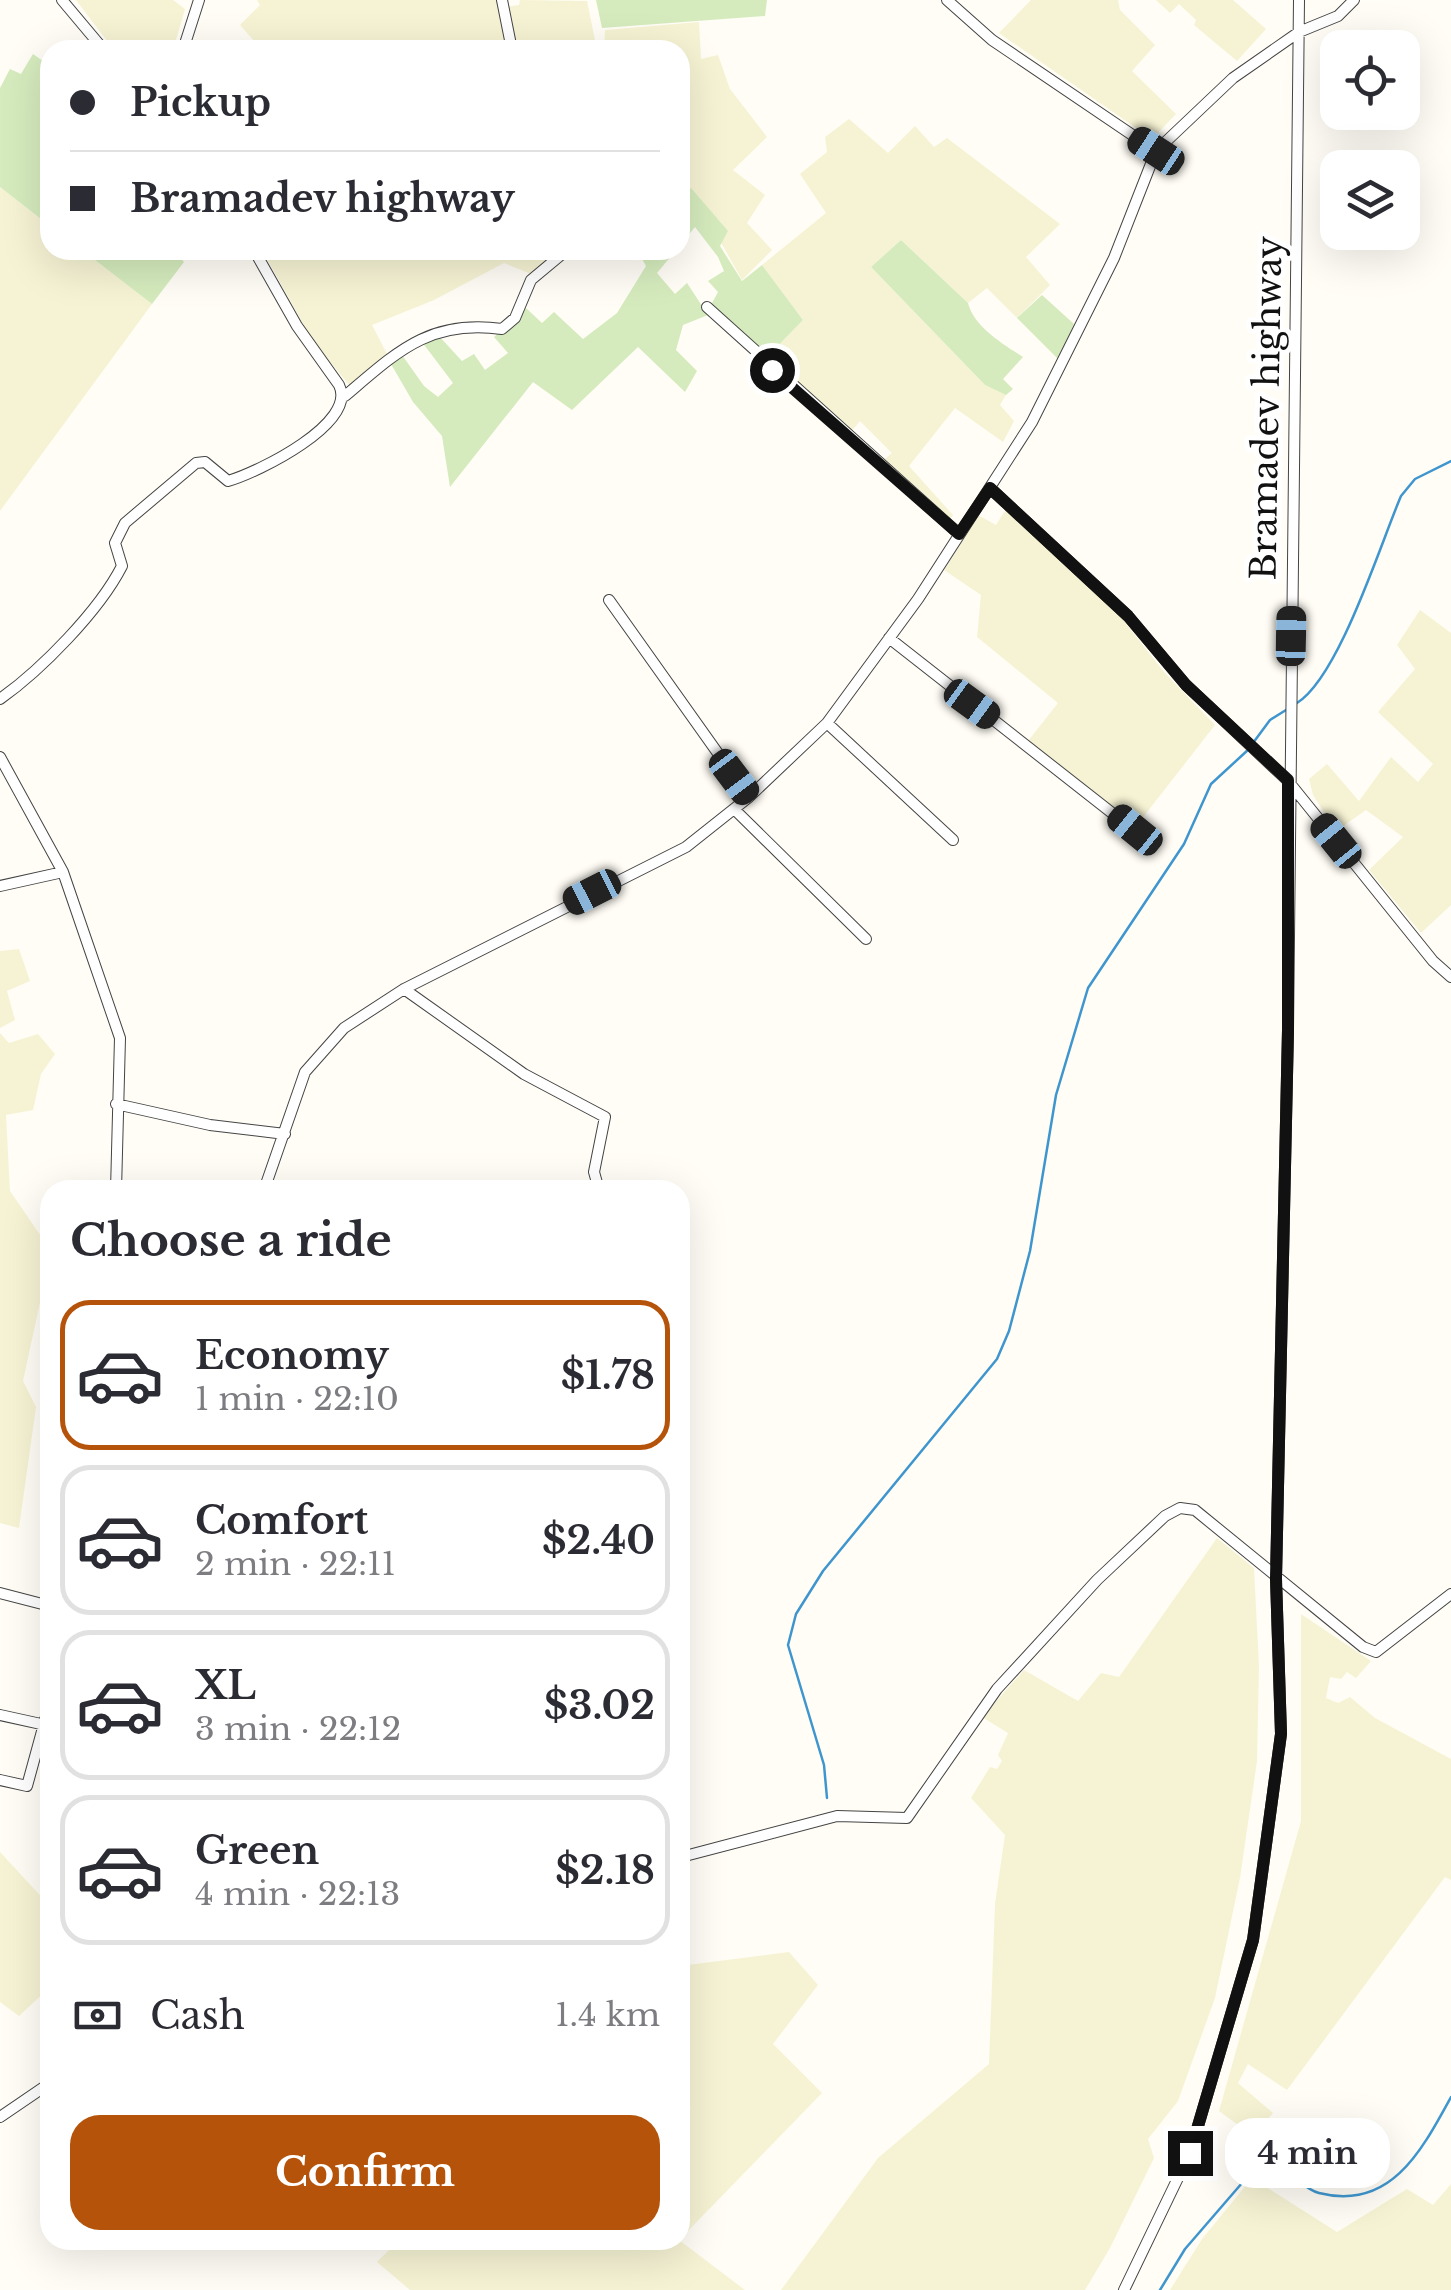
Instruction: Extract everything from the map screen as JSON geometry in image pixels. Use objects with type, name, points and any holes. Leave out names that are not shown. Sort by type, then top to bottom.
[{"type":"street","points":[[62,0],[96,40]]},
{"type":"street","points":[[186,40],[199,0]]},
{"type":"street","points":[[502,0],[510,40]]},
{"type":"street","points":[[947,0],[992,40],[1156,151]]},
{"type":"street","name":"Bramadev highway","points":[[1124,2290],[1190,2153],[1253,1940],[1281,1734],[1276,1578],[1288,1049],[1299,0]]},
{"type":"street","points":[[268,1180],[305,1072],[344,1028],[404,989],[686,846],[749,797],[827,722],[889,638],[1032,422],[1114,258],[1156,151],[1233,78],[1299,32],[1338,16],[1354,0]]},
{"type":"street","points":[[260,260],[297,326],[344,396]]},
{"type":"street","points":[[0,700],[39,667],[112,586],[122,566],[115,542],[126,523],[196,463],[206,462],[228,481],[282,456],[318,431],[342,407],[344,396],[432,331],[476,326],[502,329],[515,318],[530,280],[555,260]]},
{"type":"street","points":[[706,307],[959,534]]},
{"type":"street","points":[[990,488],[1128,616],[1186,685],[1288,780],[1432,961],[1451,977]]},
{"type":"street","points":[[609,600],[749,797]]},
{"type":"street","points":[[889,638],[1135,830]]},
{"type":"street","points":[[827,722],[953,840]]},
{"type":"street","points":[[0,756],[63,872],[120,1038],[116,1180]]},
{"type":"street","points":[[734,810],[866,939]]},
{"type":"street","points":[[0,886],[63,872]]},
{"type":"street","points":[[404,989],[524,1074],[605,1116],[594,1172],[596,1180]]},
{"type":"street","points":[[116,1104],[210,1125],[285,1134]]},
{"type":"street","points":[[690,1855],[837,1816],[907,1818],[997,1688],[1098,1580],[1166,1516],[1180,1508],[1195,1510],[1363,1647],[1376,1652],[1451,1594]]},
{"type":"street","points":[[0,1593],[40,1603]]},
{"type":"street","points":[[0,1715],[40,1725]]},
{"type":"street","points":[[0,1780],[27,1786],[40,1745]]},
{"type":"street","points":[[0,2116],[40,2090]]},
{"type":"shaded area","points":[[76,0],[173,0],[185,9],[176,40],[106,40]]},
{"type":"shaded area","points":[[257,0],[498,0],[506,40],[253,40],[240,25],[260,5]]},
{"type":"shaded area","points":[[520,0],[587,1],[595,40],[512,40],[507,7],[519,5]]},
{"type":"shaded area","points":[[1031,0],[1118,0],[1120,10],[1155,45],[1132,71],[1176,114],[1152,139],[999,33]]},
{"type":"shaded area","points":[[1156,0],[1233,0],[1266,29],[1237,61],[1194,25],[1196,20],[1179,4],[1170,13]]},
{"type":"shaded area","points":[[699,22],[701,59],[718,55],[730,89],[767,137],[733,170],[765,195],[747,223],[772,250],[742,280],[690,190],[690,40],[604,40],[605,30]]},
{"type":"shaded area","points":[[849,119],[888,153],[915,126],[934,147],[947,138],[1060,224],[1026,257],[1050,285],[1017,318],[987,288],[968,303],[901,240],[871,267],[985,385],[1006,395],[1000,405],[1014,421],[1003,442],[955,408],[909,466],[953,515],[947,523],[880,463],[892,453],[860,421],[848,435],[765,359],[803,320],[762,265],[826,213],[800,174],[827,152],[825,137]]},
{"type":"shaded area","points":[[0,187],[40,218],[40,260],[95,260],[152,304],[0,511]]},
{"type":"shaded area","points":[[268,260],[549,260],[531,274],[504,263],[434,300],[372,325],[387,354],[350,386],[312,340]]},
{"type":"shaded area","points":[[1006,509],[1120,616],[1164,672],[1215,725],[1137,825],[1028,741],[1058,703],[977,637],[981,595],[944,570],[978,515],[996,525]]},
{"type":"shaded area","points":[[1420,610],[1451,633],[1451,905],[1421,933],[1369,870],[1403,837],[1366,810],[1336,831],[1313,795],[1309,779],[1327,764],[1359,801],[1391,757],[1418,782],[1433,764],[1378,712],[1415,669],[1397,645]]},
{"type":"shaded area","points":[[19,949],[30,981],[7,991],[15,1020],[0,1028],[0,951]]},
{"type":"shaded area","points":[[0,1033],[9,1043],[38,1034],[55,1054],[41,1074],[33,1110],[6,1115],[10,1191],[40,1235],[40,1302],[23,1381],[36,1407],[19,1528],[0,1523]]},
{"type":"shaded area","points":[[1217,1538],[1254,1568],[1259,1666],[1257,1761],[1240,1878],[1215,1998],[1178,2101],[1148,2139],[1154,2158],[1110,2248],[1085,2290],[781,2290],[878,2158],[989,2064],[995,1904],[1005,1835],[971,1798],[990,1767],[997,1769],[1002,1761],[998,1755],[1008,1733],[982,1717],[1024,1670],[1078,1701],[1101,1673],[1119,1677]]},
{"type":"shaded area","points":[[1301,1614],[1371,1661],[1356,1678],[1347,1672],[1341,1679],[1330,1677],[1326,1698],[1338,1703],[1350,1697],[1375,1718],[1451,1759],[1451,1880],[1445,1877],[1287,2090],[1248,2064],[1238,2083],[1273,2113],[1253,2136],[1219,2111],[1301,1821]]},
{"type":"shaded area","points":[[0,1852],[40,1895],[40,1996],[19,2016],[0,2002]]},
{"type":"shaded area","points":[[789,1952],[818,1985],[773,2044],[822,2093],[690,2229],[691,2108],[690,1965]]},
{"type":"shaded area","points":[[1252,2178],[1337,2232],[1407,2189],[1433,2205],[1451,2184],[1451,2290],[1170,2290],[1202,2239]]},
{"type":"shaded area","points":[[690,2248],[745,2290],[410,2290],[377,2262],[389,2250]]},
{"type":"green space","points":[[596,0],[767,0],[765,16],[602,28]]},
{"type":"green space","points":[[33,54],[40,59],[40,218],[0,187],[0,88],[10,69],[21,74]]},
{"type":"green space","points":[[690,189],[728,231],[720,246],[742,281],[762,265],[803,320],[765,359],[711,305],[718,292],[708,281],[724,271],[695,227],[690,233]]},
{"type":"green space","points":[[901,240],[968,303],[983,327],[1023,357],[1003,379],[1013,389],[1006,395],[985,385],[871,267]]},
{"type":"green space","points":[[95,260],[182,260],[152,304]]},
{"type":"green space","points":[[643,260],[668,260],[657,273],[675,294],[687,283],[708,315],[683,325],[676,350],[697,371],[685,392],[638,347],[572,410],[533,382],[450,487],[442,436],[413,402],[391,364],[402,355],[424,386],[438,397],[453,383],[422,342],[438,335],[462,361],[474,354],[485,370],[508,353],[494,337],[526,308],[542,323],[554,312],[583,339],[617,313],[646,266]]},
{"type":"green space","points":[[1042,295],[1074,324],[1059,360],[1017,318]]},
{"type":"waterway","points":[[1297,703],[1313,689],[1343,639],[1401,496],[1415,479],[1451,461]]},
{"type":"waterway","points":[[1253,743],[1270,720],[1286,710]]},
{"type":"waterway","points":[[827,1798],[824,1765],[788,1645],[796,1614],[823,1571],[997,1359],[1009,1331],[1030,1251],[1056,1095],[1088,988],[1184,844],[1211,784],[1249,749]]},
{"type":"waterway","points":[[1160,2290],[1185,2249],[1255,2168],[1286,2172],[1319,2193],[1365,2193],[1384,2185],[1415,2156],[1451,2097]]},
{"type":"route","points":[[772,370],[959,534],[990,488],[1128,616],[1186,685],[1288,780],[1288,1030],[1276,1578],[1281,1734],[1253,1940],[1190,2153]]}]
